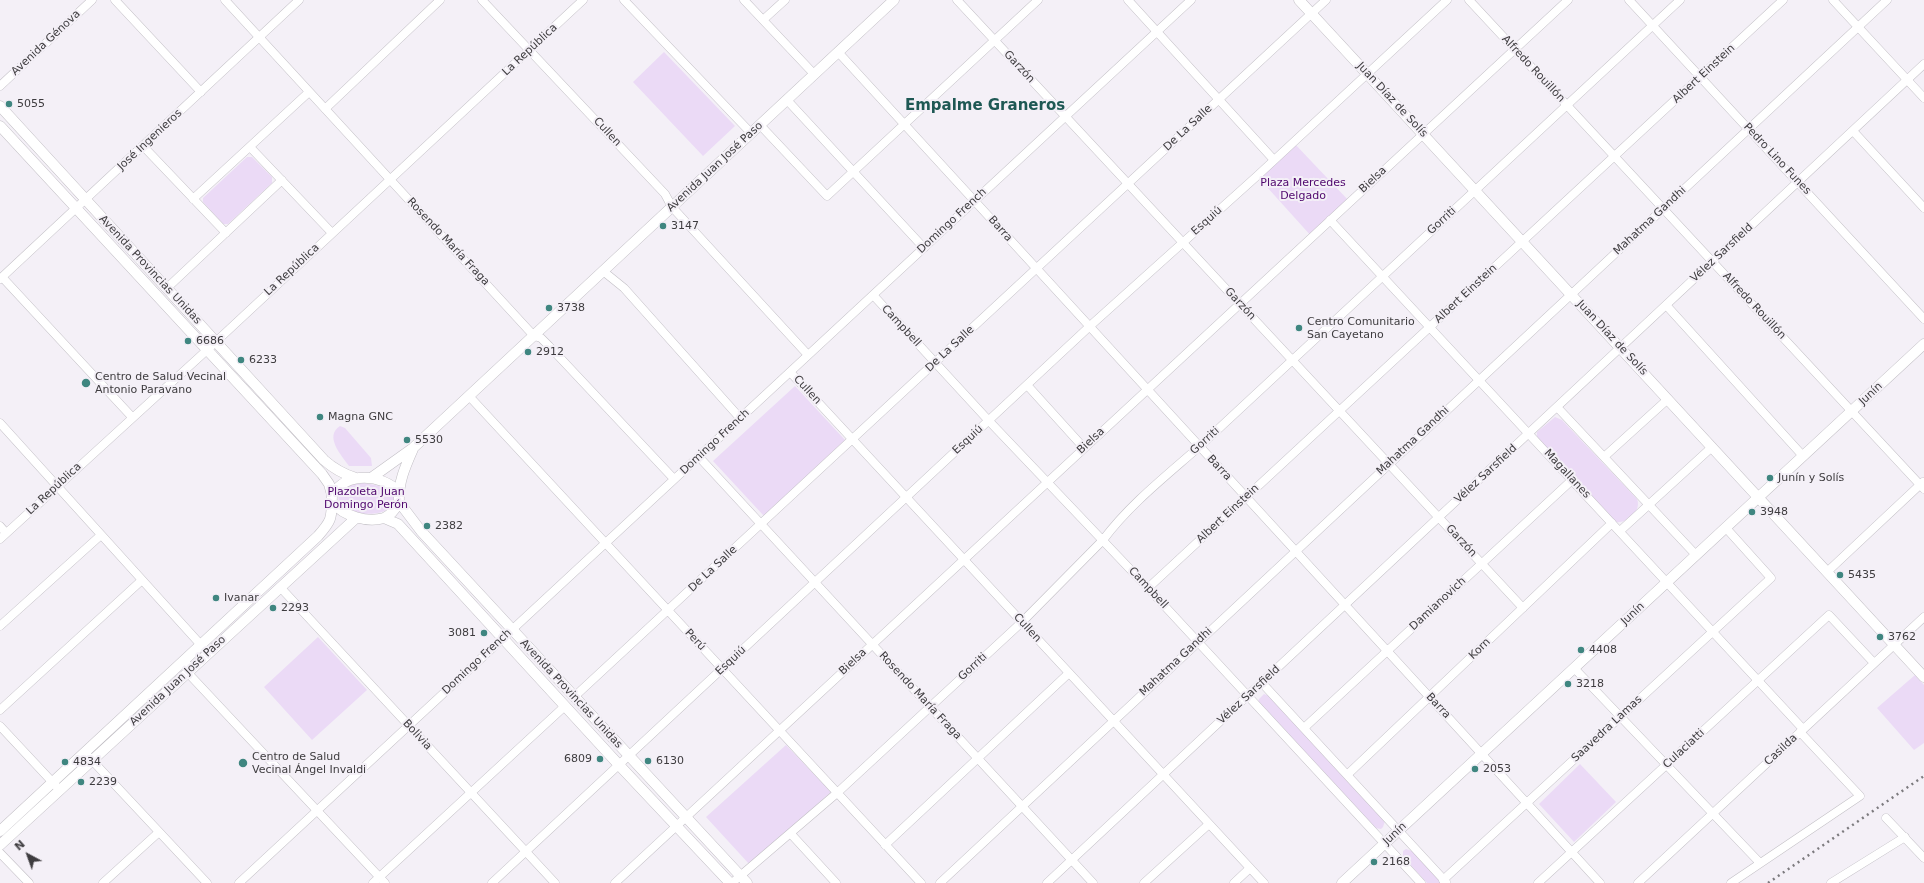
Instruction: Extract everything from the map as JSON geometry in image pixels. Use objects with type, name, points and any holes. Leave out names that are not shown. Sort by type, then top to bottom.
[{"type":"main road","name":"Avenida Juan José Paso","points":[[371,478],[414,448],[894,0]]},
{"type":"main road","name":"Juan Díaz de Solís","points":[[1299,0],[1924,676]]},
{"type":"main road","name":"Avenida Provincias Unidas","points":[[0,106],[331,467],[343,474],[356,478]]},
{"type":"main road","name":"Avenida Provincias Unidas","points":[[0,126],[322,474],[329,484],[332,499]]},
{"type":"main road","name":"Junín","points":[[1342,883],[1924,344]]},
{"type":"main road","name":"Avenida Juan José Paso","points":[[399,497],[401,475],[414,448]]},
{"type":"main road","points":[[356,478],[371,478],[383,480],[392,485],[399,497],[390,514],[384,518],[356,518],[343,513],[332,499],[342,483],[356,478]]},
{"type":"main road","name":"Avenida Provincias Unidas","points":[[399,497],[421,532],[744,880]]},
{"type":"main road","name":"Avenida Juan José Paso","points":[[0,845],[56,786],[84,753],[318,536],[333,516],[332,499]]},
{"type":"main road","name":"Avenida Juan José Paso","points":[[0,831],[56,786],[92,760],[356,518]]},
{"type":"main road","name":"Avenida Provincias Unidas","points":[[384,518],[398,524],[619,765],[731,883]]},
{"type":"street","name":"Avenida Génova","points":[[0,86],[92,0]]},
{"type":"street","points":[[115,0],[201,92]]},
{"type":"street","name":"Rosendo María Fraga","points":[[225,0],[534,336],[541,338],[549,346],[674,479]]},
{"type":"street","name":"José Ingenieros","points":[[1,278],[299,0]]},
{"type":"street","points":[[325,109],[440,0]]},
{"type":"street","name":"Cullen","points":[[482,0],[530,49],[665,194],[672,207],[808,356]]},
{"type":"street","name":"La República","points":[[0,539],[216,342],[583,0]]},
{"type":"street","points":[[624,0],[751,133]]},
{"type":"street","points":[[744,0],[814,74]]},
{"type":"street","points":[[763,20],[785,0]]},
{"type":"street","name":"Garzón","points":[[957,0],[1523,608]]},
{"type":"street","points":[[760,125],[827,196],[1038,0]]},
{"type":"street","points":[[1128,0],[1274,160]]},
{"type":"street","name":"Domingo French","points":[[239,883],[1191,0]]},
{"type":"street","name":"De La Salle","points":[[574,697],[1326,0]]},
{"type":"street","name":"Esquiú","points":[[492,883],[1090,326],[1274,160],[1447,0]]},
{"type":"street","name":"Alfredo Rouillón","points":[[1469,0],[1712,262],[1923,485]]},
{"type":"street","name":"Bielsa","points":[[615,883],[1568,0]]},
{"type":"street","name":"Pedro Lino Funes","points":[[1629,0],[1924,319]]},
{"type":"street","name":"Gorriti","points":[[731,883],[744,880],[791,834],[1022,622],[1103,540],[1114,525],[1137,502],[1200,446],[1680,0]]},
{"type":"street","name":"Albert Einstein","points":[[1148,588],[1783,0]]},
{"type":"street","points":[[1833,0],[1924,98]]},
{"type":"street","name":"Mahatma Gandhi","points":[[940,883],[1887,0]]},
{"type":"street","name":"Barra","points":[[838,52],[1600,883]]},
{"type":"street","name":"Vélez Sarsfield","points":[[1047,883],[1924,64]]},
{"type":"street","points":[[193,199],[309,92]]},
{"type":"street","points":[[787,100],[924,248]]},
{"type":"street","points":[[1853,131],[1924,208]]},
{"type":"street","points":[[143,146],[226,233]]},
{"type":"street","points":[[250,147],[332,233]]},
{"type":"street","points":[[167,288],[282,180]]},
{"type":"street","name":"Magallanes","points":[[1330,220],[1758,680],[1860,796],[1760,864]]},
{"type":"street","points":[[603,271],[624,288],[740,418]]},
{"type":"street","points":[[1,278],[132,417]]},
{"type":"street","name":"Campbell","points":[[873,295],[989,421],[1148,588],[1421,883]]},
{"type":"street","points":[[1666,305],[1803,456]]},
{"type":"street","name":"Cullen","points":[[790,372],[1264,883]]},
{"type":"street","points":[[1027,385],[1084,448]]},
{"type":"street","name":"Perú","points":[[469,396],[921,883]]},
{"type":"street","points":[[1604,457],[1668,399]]},
{"type":"street","points":[[1557,407],[1696,555]]},
{"type":"street","points":[[0,423],[58,485],[101,535],[201,645]]},
{"type":"street","points":[[1620,531],[1712,447]]},
{"type":"street","name":"Rosendo María Fraga","points":[[699,457],[1093,883]]},
{"type":"street","name":"Damianovich","points":[[1304,728],[1572,480]]},
{"type":"street","points":[[1827,572],[1923,485]]},
{"type":"street","name":"Korn","points":[[1347,775],[1612,523]]},
{"type":"street","points":[[0,526],[6,533]]},
{"type":"street","name":"Saavedra Lamas","points":[[1445,881],[1527,803],[1772,578],[1726,528]]},
{"type":"street","points":[[0,626],[101,535]]},
{"type":"street","points":[[0,710],[142,580]]},
{"type":"street","name":"Bolivia","points":[[280,587],[555,883]]},
{"type":"street","name":"Culaciatti","points":[[1538,883],[1829,615],[1874,663]]},
{"type":"street","name":"Casilda","points":[[1638,883],[1924,617]]},
{"type":"street","points":[[184,661],[188,665],[188,672],[317,810],[379,881],[565,706]]},
{"type":"street","points":[[1574,668],[1760,864],[1730,883]]},
{"type":"street","points":[[885,845],[1069,673]]},
{"type":"street","points":[[1262,682],[1445,881]]},
{"type":"street","points":[[0,726],[56,786]]},
{"type":"street","points":[[84,753],[208,883]]},
{"type":"street","points":[[1886,818],[1924,858]]},
{"type":"street","points":[[1144,883],[1209,824]]},
{"type":"street","points":[[104,883],[159,832]]},
{"type":"street","points":[[791,834],[836,883]]},
{"type":"street","points":[[1831,883],[1905,837]]},
{"type":"street","points":[[0,853],[29,883]]},
{"type":"street","points":[[1234,883],[1250,868]]},
{"type":"green space","points":[[664,52],[735,126],[703,156],[633,82]]},
{"type":"green space","name":"Plaza Mercedes Delgado","points":[[1293,142],[1350,202],[1312,237],[1257,176]]},
{"type":"green space","points":[[247,157],[252,157],[272,177],[272,183],[228,224],[223,224],[203,202],[203,198]]},
{"type":"green space","points":[[795,386],[845,440],[764,516],[713,461]]},
{"type":"green space","points":[[1555,417],[1562,420],[1637,499],[1637,508],[1629,519],[1615,522],[1537,437],[1537,432]]},
{"type":"green space","points":[[340,426],[345,428],[371,458],[372,466],[349,466],[338,451],[334,440],[335,430]]},
{"type":"green space","name":"Plazoleta Juan Domingo Perón","points":[[364,483],[376,485],[391,491],[394,494],[393,502],[389,508],[376,513],[359,513],[345,508],[339,502],[340,493],[345,487],[351,484]]},
{"type":"green space","points":[[318,637],[367,690],[312,740],[264,687]]},
{"type":"green space","points":[[1915,675],[1924,685],[1924,743],[1914,750],[1877,708]]},
{"type":"green space","points":[[1264,694],[1271,697],[1385,821],[1381,829],[1375,828],[1258,702]]},
{"type":"green space","points":[[786,745],[831,792],[750,865],[706,817]]},
{"type":"green space","points":[[1580,764],[1616,802],[1574,842],[1539,804]]},
{"type":"green space","points":[[1406,849],[1412,851],[1443,883],[1427,883],[1403,857],[1403,851]]},
{"type":"railway","points":[[1768,883],[1924,776]]},
{"type":"place","name":"5055","points":[[9,104]]},
{"type":"place","name":"3147","points":[[663,226]]},
{"type":"place","name":"3738","points":[[549,308]]},
{"type":"place","name":"Centro Comunitario San Cayetano","points":[[1299,328]]},
{"type":"place","name":"6686","points":[[188,341]]},
{"type":"place","name":"2912","points":[[528,352]]},
{"type":"place","name":"6233","points":[[241,360]]},
{"type":"place","name":"Centro de Salud Vecinal Antonio Paravano","points":[[86,383]]},
{"type":"place","name":"Magna GNC","points":[[320,417]]},
{"type":"place","name":"5530","points":[[407,440]]},
{"type":"place","name":"Junín y Solís","points":[[1770,478]]},
{"type":"place","name":"3948","points":[[1752,512]]},
{"type":"place","name":"2382","points":[[427,526]]},
{"type":"place","name":"5435","points":[[1840,575]]},
{"type":"place","name":"Ivanar","points":[[216,598]]},
{"type":"place","name":"2293","points":[[273,608]]},
{"type":"place","name":"3081","points":[[484,633]]},
{"type":"place","name":"3762","points":[[1880,637]]},
{"type":"place","name":"4408","points":[[1581,650]]},
{"type":"place","name":"3218","points":[[1568,684]]},
{"type":"place","name":"6809","points":[[600,759]]},
{"type":"place","name":"6130","points":[[648,761]]},
{"type":"place","name":"4834","points":[[65,762]]},
{"type":"place","name":"Centro de Salud Vecinal Ángel Invaldi","points":[[243,763]]},
{"type":"place","name":"2053","points":[[1475,769]]},
{"type":"place","name":"2239","points":[[81,782]]},
{"type":"place","name":"2168","points":[[1374,862]]},
{"type":"district","name":"Empalme Graneros","points":[[985,106]]}]
